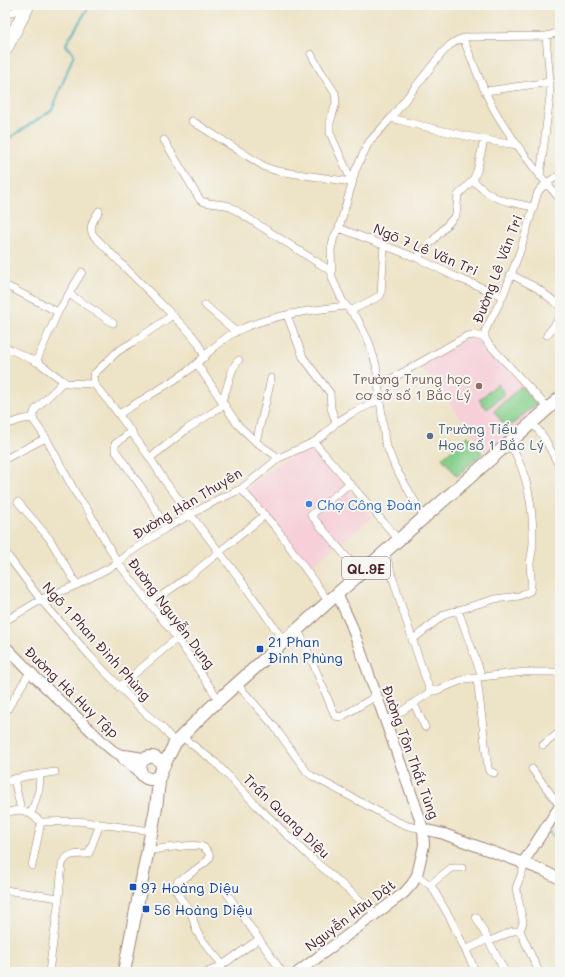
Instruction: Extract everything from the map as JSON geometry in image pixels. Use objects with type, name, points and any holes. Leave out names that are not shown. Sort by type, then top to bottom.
[{"type":"highway","points":[[5,50],[26,9]]},
{"type":"main road","name":"QL.9E","points":[[150,757],[178,739],[218,700],[284,640],[298,630],[332,597],[560,398]]},
{"type":"main road","name":"QL.9E","points":[[124,972],[156,808],[161,771],[178,739]]},
{"type":"main road","points":[[150,757],[155,758],[160,762],[161,771],[154,778],[144,775],[141,769],[142,763],[150,757]]},
{"type":"main road","name":"QL.9E","points":[[144,775],[152,790],[156,808]]},
{"type":"street","points":[[5,15],[17,10],[26,9]]},
{"type":"street","points":[[424,517],[398,474],[385,442],[376,365],[369,342],[358,320],[343,302],[332,278],[331,250],[334,237],[360,160],[369,142],[391,118],[450,45],[463,38],[546,36],[560,32]]},
{"type":"street","points":[[540,176],[550,96],[546,36]]},
{"type":"street","points":[[463,38],[486,91],[503,124],[540,176],[560,199]]},
{"type":"street","points":[[312,54],[320,70],[335,93],[336,103],[330,123],[330,133],[352,182]]},
{"type":"street","points":[[486,91],[550,82]]},
{"type":"street","points":[[391,118],[484,140],[517,145]]},
{"type":"street","points":[[192,121],[265,167],[277,171],[352,182]]},
{"type":"street","points":[[164,140],[200,200],[230,206],[331,271]]},
{"type":"street","points":[[417,258],[456,215],[458,195],[473,180],[477,171],[484,140]]},
{"type":"street","name":"Đường Lê Văn Tri","points":[[548,408],[496,353],[485,338],[485,331],[503,296],[510,274],[520,251],[534,207],[535,198],[546,183],[560,175]]},
{"type":"street","points":[[473,180],[483,191],[499,200],[534,207]]},
{"type":"street","points":[[99,211],[91,227],[93,235],[173,315],[198,343],[205,357]]},
{"type":"street","name":"Ngõ 7 Lê Văn Tri","points":[[338,228],[384,244],[458,278],[503,296]]},
{"type":"street","points":[[118,414],[176,378],[205,357],[226,337],[236,332],[254,324],[287,315],[348,308],[380,296],[384,244]]},
{"type":"street","points":[[36,362],[58,312],[82,272]]},
{"type":"street","points":[[510,274],[537,288],[560,306]]},
{"type":"street","points":[[5,285],[58,312]]},
{"type":"street","points":[[69,294],[114,324]]},
{"type":"street","points":[[205,305],[236,332]]},
{"type":"street","points":[[173,315],[118,351],[93,375],[94,384],[132,431],[164,480],[284,640]]},
{"type":"street","points":[[287,315],[303,357],[330,394],[331,408],[336,423]]},
{"type":"street","points":[[547,335],[560,318]]},
{"type":"street","points":[[378,382],[394,378],[468,336],[474,335],[485,338]]},
{"type":"street","points":[[5,347],[36,362],[66,383],[94,384]]},
{"type":"street","points":[[150,458],[223,403],[234,365],[239,360]]},
{"type":"street","points":[[196,364],[238,425],[256,442],[279,458]]},
{"type":"street","points":[[256,442],[271,378]]},
{"type":"street","points":[[5,425],[24,419],[33,418],[35,410],[64,381]]},
{"type":"street","name":"Đường Hàn Thuyên","points":[[5,621],[41,600],[77,585],[118,563],[126,555],[166,528],[240,489],[279,458],[314,442],[336,423],[352,413],[379,400]]},
{"type":"street","name":"Đường Nguyễn Dụng","points":[[33,418],[118,563],[177,638],[218,700]]},
{"type":"street","points":[[532,422],[545,439],[560,468]]},
{"type":"street","points":[[132,431],[115,444],[115,450],[147,496],[166,528]]},
{"type":"street","points":[[5,459],[46,438]]},
{"type":"street","points":[[314,442],[398,539]]},
{"type":"street","points":[[412,640],[445,614],[489,600],[516,597],[530,591],[532,584],[530,566],[533,542],[530,496],[522,465],[510,443]]},
{"type":"street","points":[[349,484],[311,515],[360,573]]},
{"type":"street","points":[[240,489],[265,515],[289,545],[303,567],[332,597]]},
{"type":"street","points":[[18,502],[49,538],[77,585]]},
{"type":"street","points":[[151,604],[265,515]]},
{"type":"street","points":[[385,551],[398,598],[412,640],[430,691],[433,690]]},
{"type":"street","name":"Ngõ 1 Phan Đình Phùng","points":[[5,552],[41,600],[90,656],[145,713],[178,739]]},
{"type":"street","name":"Đường Tôn Thất Tùng","points":[[332,597],[351,624],[423,829],[444,834],[542,870],[560,879]]},
{"type":"street","points":[[458,610],[480,677],[488,768],[489,771],[494,773]]},
{"type":"street","points":[[298,630],[335,716],[341,717],[376,696]]},
{"type":"street","points":[[119,686],[177,638]]},
{"type":"street","name":"Đường Hà Huy Tập","points":[[7,654],[30,672],[113,751],[122,755],[126,754],[139,758],[150,757]]},
{"type":"street","points":[[5,713],[30,672]]},
{"type":"street","points":[[386,722],[433,690],[465,679],[524,672],[560,672]]},
{"type":"street","points":[[237,684],[274,726],[307,772],[312,776],[396,821],[408,826],[423,829]]},
{"type":"street","points":[[414,704],[425,727]]},
{"type":"street","points":[[543,745],[560,732]]},
{"type":"street","name":"Trần Quang Diệu","points":[[178,739],[216,763],[256,805],[309,856],[376,914]]},
{"type":"street","name":"Đường Hà Huy Tập","points":[[122,755],[124,760],[144,775]]},
{"type":"street","points":[[532,769],[560,806],[524,864],[516,888],[523,922],[520,931],[539,972]]},
{"type":"street","points":[[5,781],[55,772]]},
{"type":"street","points":[[31,814],[39,790],[40,774]]},
{"type":"street","points":[[14,779],[21,810]]},
{"type":"street","points":[[5,814],[21,810],[31,814],[42,822],[78,821],[151,831]]},
{"type":"street","points":[[32,866],[42,822]]},
{"type":"street","points":[[49,972],[62,864],[64,859],[69,855],[89,853],[100,824]]},
{"type":"street","name":"Nguyễn Hữu Dật","points":[[298,972],[404,893],[412,884],[417,875],[424,846],[423,829]]},
{"type":"street","points":[[147,851],[192,846],[201,846],[207,850],[210,857],[207,861],[186,877],[178,881],[175,888],[177,895],[190,910],[196,930],[223,965]]},
{"type":"street","points":[[430,885],[451,868],[462,868]]},
{"type":"street","points":[[417,875],[430,885],[450,918],[476,972]]},
{"type":"street","points":[[5,890],[59,898]]},
{"type":"street","points":[[226,892],[282,972]]},
{"type":"street","points":[[476,917],[489,940],[497,960],[505,972]]},
{"type":"street","points":[[466,950],[513,931],[520,931]]},
{"type":"street","points":[[208,972],[223,965],[259,940]]},
{"type":"shaded area","name":"Trường Trung học cơ sở số 1 Bắc Lý","points":[[480,339],[542,405],[488,453],[420,366],[463,340]]},
{"type":"shaded area","name":"Chợ Công Đoàn","points":[[311,446],[373,518],[307,569],[246,489],[280,462]]},
{"type":"green space","points":[[497,384],[505,394],[487,409],[479,400]]},
{"type":"green space","points":[[521,386],[537,403],[507,429],[494,411]]},
{"type":"green space","points":[[468,436],[482,453],[457,476],[442,458]]},
{"type":"waterway","points":[[5,141],[52,110],[74,54],[66,45],[67,42],[90,5]]},
{"type":"waterway","points":[[549,831],[560,843]]},
{"type":"place","name":"Trường Trung học cơ sở số 1 Bắc Lý","points":[[479,386]]},
{"type":"place","name":"Trường Tiểu Học số 1 Bắc Lý","points":[[430,436]]},
{"type":"place","name":"Chợ Công Đoàn","points":[[309,504]]},
{"type":"place","name":"21 Phan Đình Phùng","points":[[260,649]]},
{"type":"place","name":"97 Hoàng Diệu","points":[[133,887]]},
{"type":"place","name":"56 Hoàng Diệu","points":[[146,909]]}]
